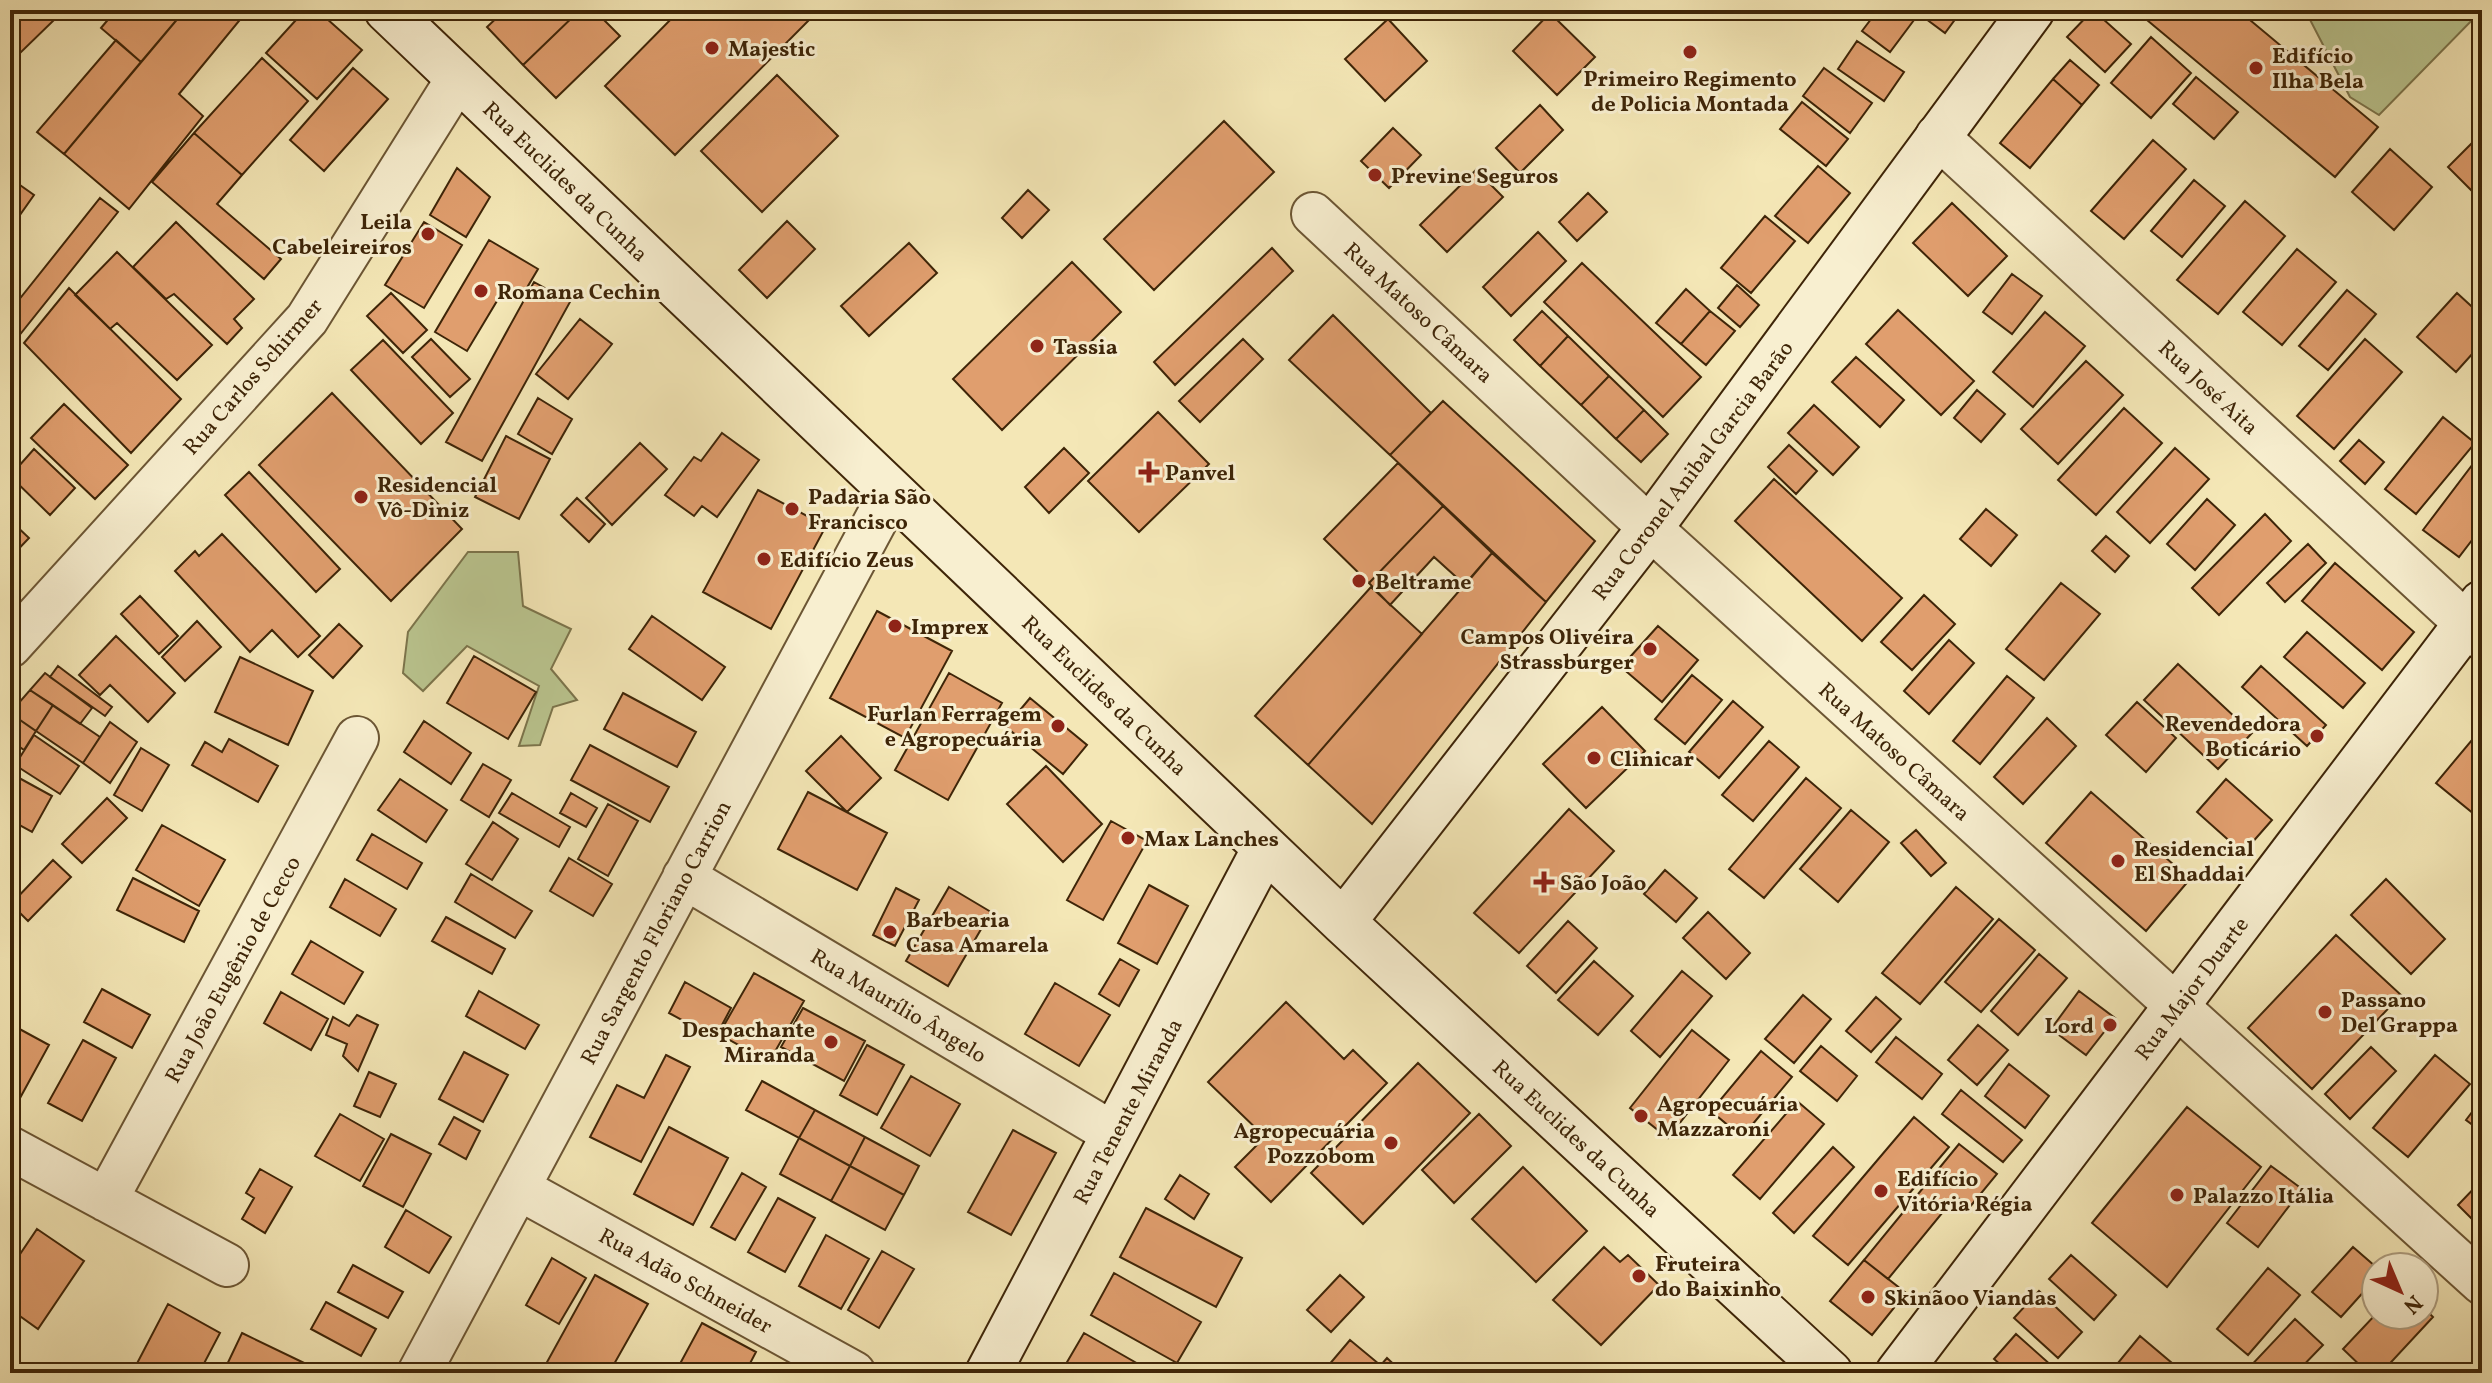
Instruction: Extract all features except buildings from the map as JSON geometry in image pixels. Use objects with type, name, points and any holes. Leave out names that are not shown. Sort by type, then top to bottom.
[{"type":"street","name":"Rua Euclides da Cunha","points":[[387,10],[1343,922],[1830,1373]]},
{"type":"street","name":"Rua Coronel Anibal Garcia Barão","points":[[1343,922],[1650,528],[2032,10]]},
{"type":"street","name":"Rua Carlos Schirmer","points":[[10,646],[307,319],[458,78]]},
{"type":"street","name":"Rua José Aita","points":[[1937,136],[2477,621]]},
{"type":"street","name":"Rua Matoso Câmara","points":[[1313,214],[1650,528],[2482,1283]]},
{"type":"street","name":"Rua Sargento Floriano Carrion","points":[[419,1373],[891,492]]},
{"type":"street","name":"Rua Major Duarte","points":[[1898,1373],[2177,1006],[2477,621]]},
{"type":"street","name":"Rua João Eugênio de Cecco","points":[[106,1200],[357,738]]},
{"type":"street","name":"Rua Tenente Miranda","points":[[988,1373],[1265,848]]},
{"type":"street","name":"Rua Maurílio Ângelo","points":[[684,877],[1114,1134]]},
{"type":"street","points":[[10,1148],[227,1265]]},
{"type":"street","name":"Rua Adão Schneider","points":[[518,1188],[854,1373]]},
{"type":"green space","points":[[2305,10],[2482,10],[2379,115],[2350,97]]},
{"type":"green space","points":[[468,552],[518,552],[523,606],[571,629],[551,669],[577,700],[553,707],[540,745],[519,746],[539,686],[467,646],[423,691],[403,673],[408,632]]},
{"type":"place","name":"Majestic","points":[[712,48]]},
{"type":"place","name":"Primeiro Regimento de Policia Montada","points":[[1690,52]]},
{"type":"place","name":"Edifício Ilha Bela","points":[[2256,68]]},
{"type":"place","name":"Previne Seguros","points":[[1375,175]]},
{"type":"place","name":"Leila Cabeleireiros","points":[[428,234]]},
{"type":"place","name":"Romana Cechin","points":[[481,291]]},
{"type":"place","name":"Tassia","points":[[1037,346]]},
{"type":"place","name":"Panvel","points":[[1149,472]]},
{"type":"place","name":"Residencial Vô-Diniz","points":[[361,497]]},
{"type":"place","name":"Padaria São Francisco","points":[[792,509]]},
{"type":"place","name":"Edifício Zeus","points":[[764,559]]},
{"type":"place","name":"Beltrame","points":[[1359,581]]},
{"type":"place","name":"Imprex","points":[[895,626]]},
{"type":"place","name":"Campos Oliveira Strassburger","points":[[1650,649]]},
{"type":"place","name":"Furlan Ferragem e Agropecuária","points":[[1058,726]]},
{"type":"place","name":"Revendedora Boticário","points":[[2317,736]]},
{"type":"place","name":"Clinicar","points":[[1594,758]]},
{"type":"place","name":"Max Lanches","points":[[1128,838]]},
{"type":"place","name":"Residencial El Shaddai","points":[[2118,861]]},
{"type":"place","name":"São João","points":[[1544,882]]},
{"type":"place","name":"Barbearia Casa Amarela","points":[[890,932]]},
{"type":"place","name":"Passano Del Grappa","points":[[2325,1012]]},
{"type":"place","name":"Lord","points":[[2110,1025]]},
{"type":"place","name":"Despachante Miranda","points":[[831,1042]]},
{"type":"place","name":"Agropecuária Mazzaroni","points":[[1641,1116]]},
{"type":"place","name":"Agropecuária Pozzobom","points":[[1391,1143]]},
{"type":"place","name":"Edifício Vitória Régia","points":[[1881,1191]]},
{"type":"place","name":"Palazzo Itália","points":[[2177,1195]]},
{"type":"place","name":"Fruteira do Baixinho","points":[[1639,1276]]},
{"type":"place","name":"Skinãoo Viandas","points":[[1868,1297]]}]
